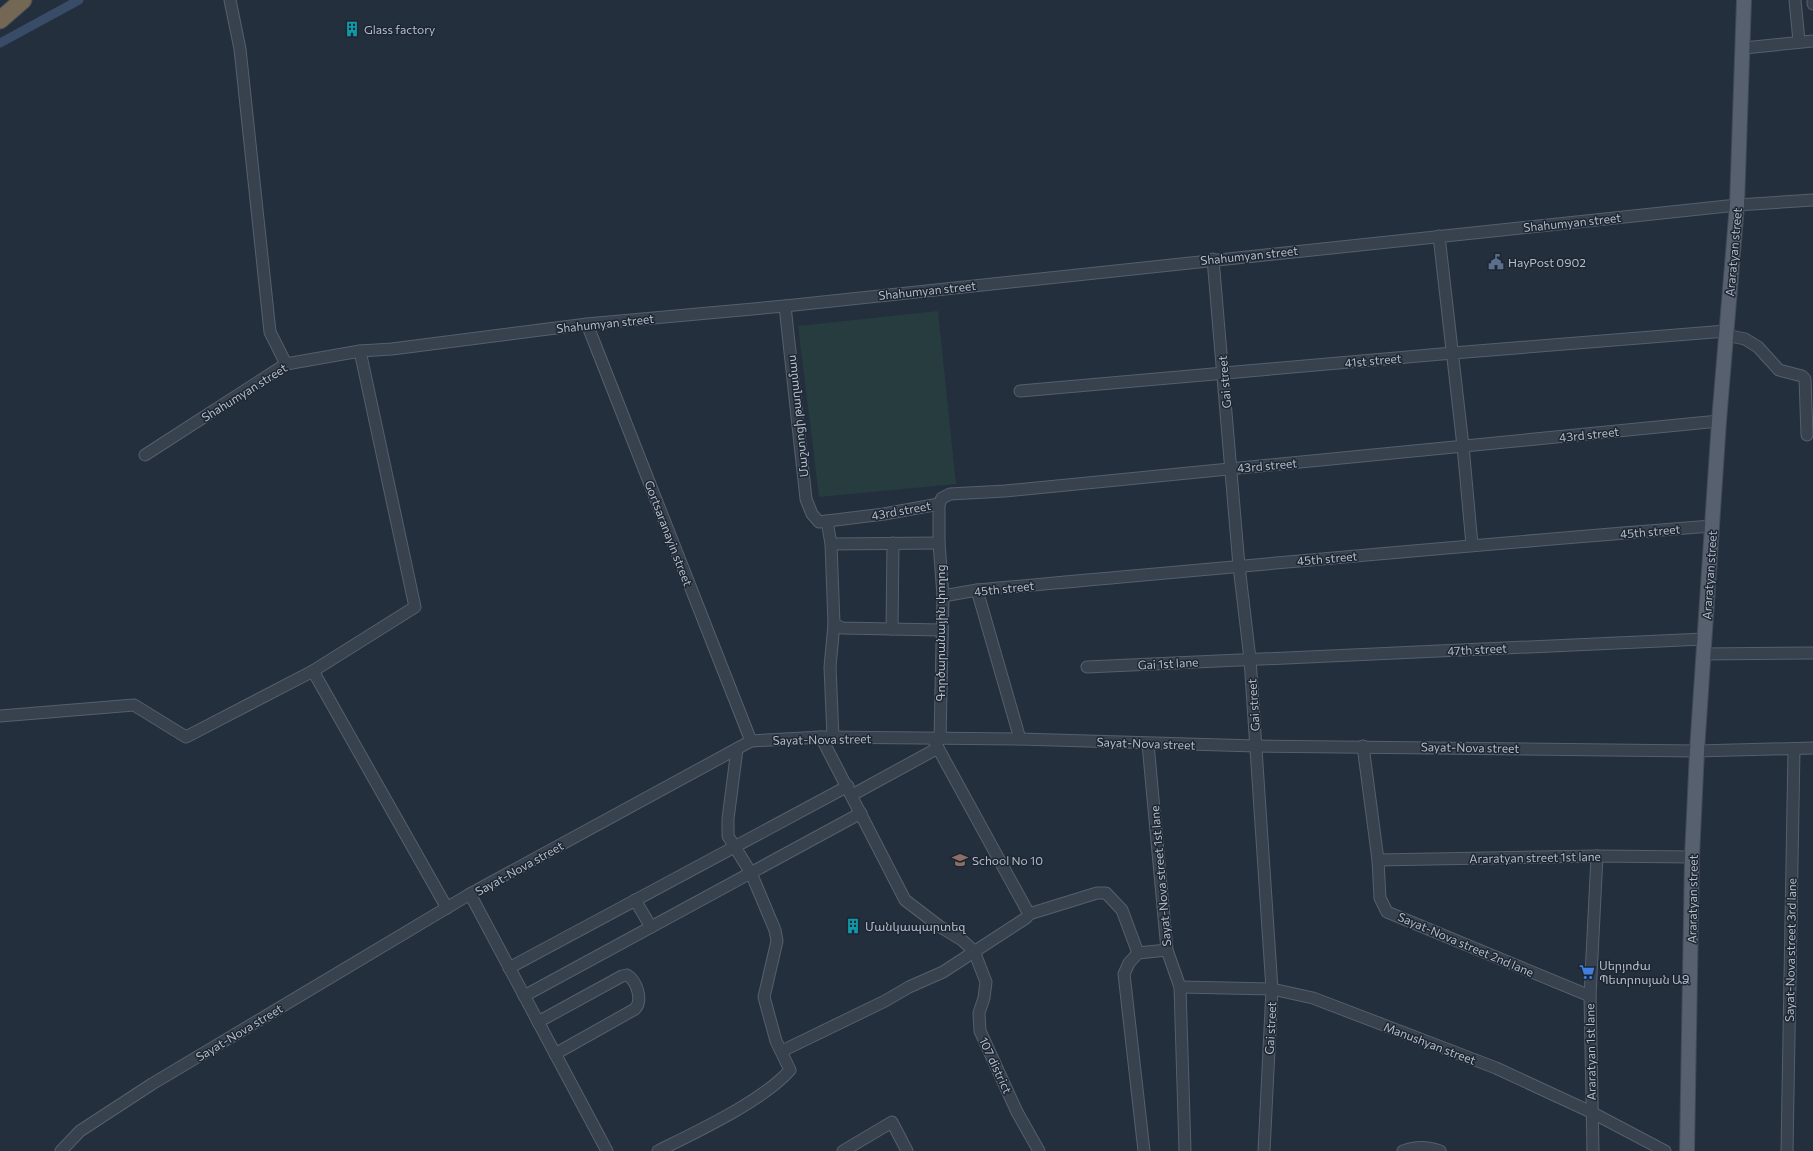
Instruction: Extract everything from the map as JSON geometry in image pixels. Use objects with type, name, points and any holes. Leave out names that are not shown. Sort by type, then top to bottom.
[{"type":"highway","points":[[0,20],[24,0]]},
{"type":"main road","name":"Araratyan street","points":[[1687,1151],[1692,857],[1697,751],[1719,421],[1737,205],[1744,48],[1744,0]]},
{"type":"street","points":[[230,0],[240,49],[270,332],[286,364]]},
{"type":"street","points":[[1796,0],[1799,41]]},
{"type":"street","points":[[1744,48],[1799,41],[1813,41]]},
{"type":"street","points":[[1737,205],[1813,200]]},
{"type":"street","name":"Shahumyan street","points":[[145,455],[286,364],[360,351],[392,349],[587,324],[785,306],[1213,259],[1737,205]]},
{"type":"street","points":[[1439,236],[1463,446],[1472,545]]},
{"type":"street","name":"Gai street","points":[[1213,259],[1232,468],[1239,566],[1250,659],[1272,989],[1264,1151]]},
{"type":"street","name":"Մաշտոցի թաղամաս","points":[[785,306],[806,499],[812,514],[823,522]]},
{"type":"street","name":"Gortsaranayin street","points":[[587,324],[751,741]]},
{"type":"street","name":"41st street","points":[[1020,392],[1453,353],[1726,333],[1745,339],[1758,347],[1779,370],[1802,376],[1805,379],[1807,435]]},
{"type":"street","points":[[0,716],[134,705],[186,737],[313,670],[415,607],[360,351]]},
{"type":"street","name":"43rd street","points":[[823,522],[884,514],[939,504],[942,498],[950,494],[1005,491],[1719,421]]},
{"type":"street","name":"Գործարանային փողոց","points":[[937,742],[943,596],[939,543],[939,504]]},
{"type":"street","points":[[823,522],[831,544],[834,624],[830,667],[833,738]]},
{"type":"street","name":"45th street","points":[[943,596],[978,590],[1239,566],[1472,545],[1712,526]]},
{"type":"street","points":[[892,629],[893,543]]},
{"type":"street","points":[[831,544],[939,543]]},
{"type":"street","points":[[978,590],[1020,739]]},
{"type":"street","points":[[834,624],[842,628],[941,630]]},
{"type":"street","name":"47th street","points":[[1250,659],[1704,639]]},
{"type":"street","points":[[1703,654],[1813,653]]},
{"type":"street","name":"Gai 1st lane","points":[[1087,667],[1250,659]]},
{"type":"street","points":[[313,670],[447,908]]},
{"type":"street","points":[[821,737],[905,900],[939,926],[962,940],[974,951]]},
{"type":"street","name":"Sayat-Nova street","points":[[61,1151],[80,1131],[152,1084],[470,894],[751,741],[821,737],[937,742],[1020,739],[1148,744],[1256,746],[1363,746],[1697,751]]},
{"type":"street","points":[[509,968],[734,847],[850,791],[937,742],[1028,914]]},
{"type":"street","name":"Sayat-Nova street 1st lane","points":[[1148,744],[1167,950],[1180,987],[1185,1151]]},
{"type":"street","name":"Sayat-Nova street 2nd lane","points":[[1363,746],[1378,860],[1380,898],[1387,912],[1590,996]]},
{"type":"street","name":"Sayat-Nova street 3rd lane","points":[[1787,1151],[1794,748]]},
{"type":"street","points":[[1697,751],[1813,748]]},
{"type":"street","points":[[658,1151],[734,1110],[783,1078],[790,1070],[772,1030],[764,997],[777,941],[775,930],[751,873],[728,836],[728,819],[737,749]]},
{"type":"street","points":[[524,996],[860,813]]},
{"type":"street","name":"Araratyan street 1st lane","points":[[1378,860],[1597,856],[1692,857]]},
{"type":"street","name":"Araratyan 1st lane","points":[[1593,1151],[1591,1112],[1590,996],[1597,856]]},
{"type":"street","points":[[782,1052],[885,1001],[909,987],[944,972],[1026,918],[1028,914],[1097,892],[1106,893],[1122,910],[1138,953]]},
{"type":"street","points":[[470,894],[607,1151]]},
{"type":"street","points":[[635,900],[651,927]]},
{"type":"street","points":[[1144,1151],[1124,974],[1129,963],[1138,953],[1167,950]]},
{"type":"street","name":"107 district","points":[[974,951],[986,982],[984,998],[979,1012],[980,1032],[1017,1112],[1039,1151]]},
{"type":"street","points":[[538,1022],[622,976],[630,976],[637,989],[640,999],[636,1009],[555,1054]]},
{"type":"street","name":"Manushyan street","points":[[1180,987],[1272,989],[1313,998],[1496,1068],[1591,1112],[1665,1151]]},
{"type":"street","points":[[843,1151],[892,1122],[907,1151]]},
{"type":"street","points":[[1403,1151],[1414,1147],[1430,1147],[1440,1151]]},
{"type":"green space","points":[[938,311],[956,484],[819,497],[798,326]]},
{"type":"waterway","points":[[0,43],[79,0]]},
{"type":"place","name":"Glass factory","points":[[352,29]]},
{"type":"place","name":"HayPost 0902","points":[[1496,262]]},
{"type":"place","name":"School No 10","points":[[960,860]]},
{"type":"place","name":"Մանկապարտեզ","points":[[853,926]]},
{"type":"place","name":"Սերյոժա Պետրոսյան ԱՁ","points":[[1587,972]]}]
